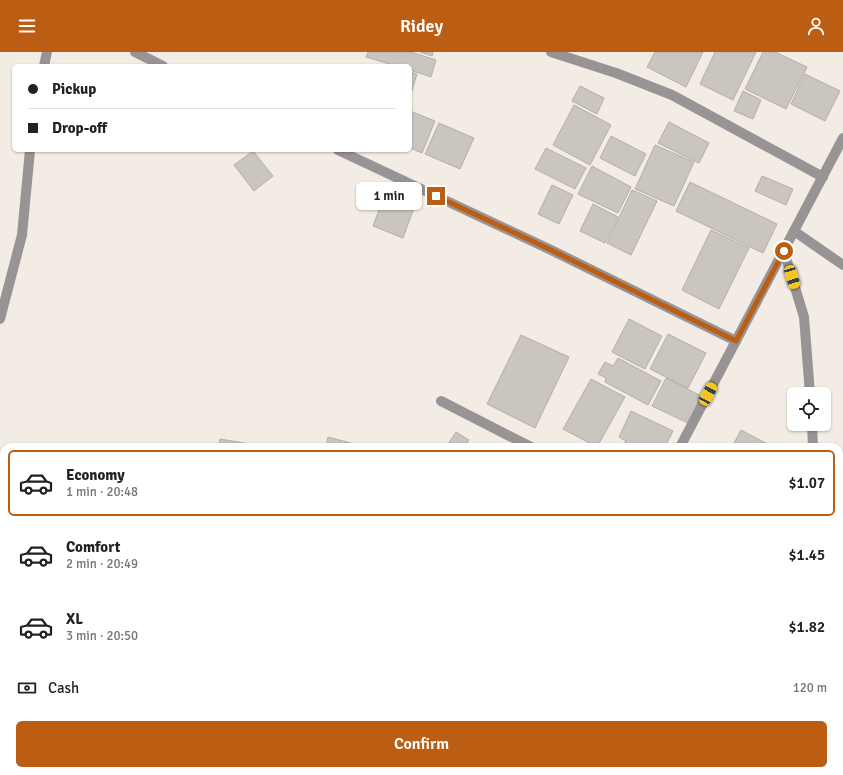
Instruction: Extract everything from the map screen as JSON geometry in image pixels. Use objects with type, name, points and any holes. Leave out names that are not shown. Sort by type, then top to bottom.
[{"type":"street","points":[[44,64],[47,52]]},
{"type":"street","points":[[135,52],[159,64]]},
{"type":"street","points":[[551,52],[616,73],[672,95],[823,177]]},
{"type":"street","points":[[682,443],[843,138]]},
{"type":"street","points":[[0,319],[22,235],[30,152]]},
{"type":"street","points":[[342,152],[549,249],[736,341]]},
{"type":"street","points":[[794,231],[843,265]]},
{"type":"street","points":[[784,251],[804,317],[809,387]]},
{"type":"street","points":[[441,401],[523,443]]},
{"type":"street","points":[[813,431],[814,443]]},
{"type":"building","points":[[368,52],[411,52],[436,60],[431,77],[412,71],[412,64],[389,64],[366,57]]},
{"type":"building","points":[[420,52],[433,52],[432,56]]},
{"type":"building","points":[[655,52],[703,52],[686,87],[647,67]]},
{"type":"building","points":[[715,52],[756,52],[733,100],[700,84]]},
{"type":"building","points":[[763,52],[775,52],[807,67],[786,109],[745,89]]},
{"type":"building","points":[[412,73],[417,74],[412,90]]},
{"type":"building","points":[[805,74],[840,91],[825,121],[791,104]]},
{"type":"building","points":[[580,86],[604,98],[597,114],[572,101]]},
{"type":"building","points":[[743,91],[761,100],[753,119],[734,111]]},
{"type":"building","points":[[574,105],[611,125],[590,165],[553,145]]},
{"type":"building","points":[[412,112],[435,121],[422,153],[412,149]]},
{"type":"building","points":[[669,122],[709,143],[699,163],[658,143]]},
{"type":"building","points":[[439,123],[474,138],[460,169],[425,154]]},
{"type":"building","points":[[611,136],[646,154],[635,176],[600,158]]},
{"type":"building","points":[[655,145],[694,162],[674,206],[635,189]]},
{"type":"building","points":[[546,148],[586,168],[575,189],[535,169]]},
{"type":"building","points":[[254,152],[273,176],[254,191],[234,165]]},
{"type":"building","points":[[592,166],[631,187],[618,213],[578,194]]},
{"type":"building","points":[[762,176],[793,189],[786,205],[755,191]]},
{"type":"building","points":[[690,182],[777,224],[763,253],[676,211]]},
{"type":"building","points":[[552,185],[573,195],[559,224],[538,214]]},
{"type":"building","points":[[632,190],[657,201],[631,255],[607,243]]},
{"type":"building","points":[[385,194],[415,205],[403,238],[373,226]]},
{"type":"building","points":[[593,204],[618,217],[605,243],[580,231]]},
{"type":"building","points":[[711,230],[749,248],[719,309],[682,290]]},
{"type":"building","points":[[629,319],[662,336],[645,369],[612,352]]},
{"type":"building","points":[[668,334],[706,353],[688,388],[650,369]]},
{"type":"building","points":[[521,335],[569,357],[535,428],[487,404]]},
{"type":"building","points":[[618,358],[661,381],[648,405],[605,382],[606,378],[598,374],[605,362],[613,366]]},
{"type":"building","points":[[666,378],[701,396],[688,423],[652,406]]},
{"type":"building","points":[[591,379],[625,397],[599,443],[589,443],[563,429]]},
{"type":"building","points":[[631,411],[673,431],[667,443],[625,443],[626,441],[619,437]]},
{"type":"building","points":[[741,430],[765,443],[734,443]]},
{"type":"building","points":[[456,432],[469,440],[467,443],[449,443]]},
{"type":"building","points":[[328,437],[351,443],[327,443]]},
{"type":"building","points":[[220,439],[244,443],[219,443]]},
{"type":"route","points":[[436,196],[549,249],[736,341],[784,251]]}]
